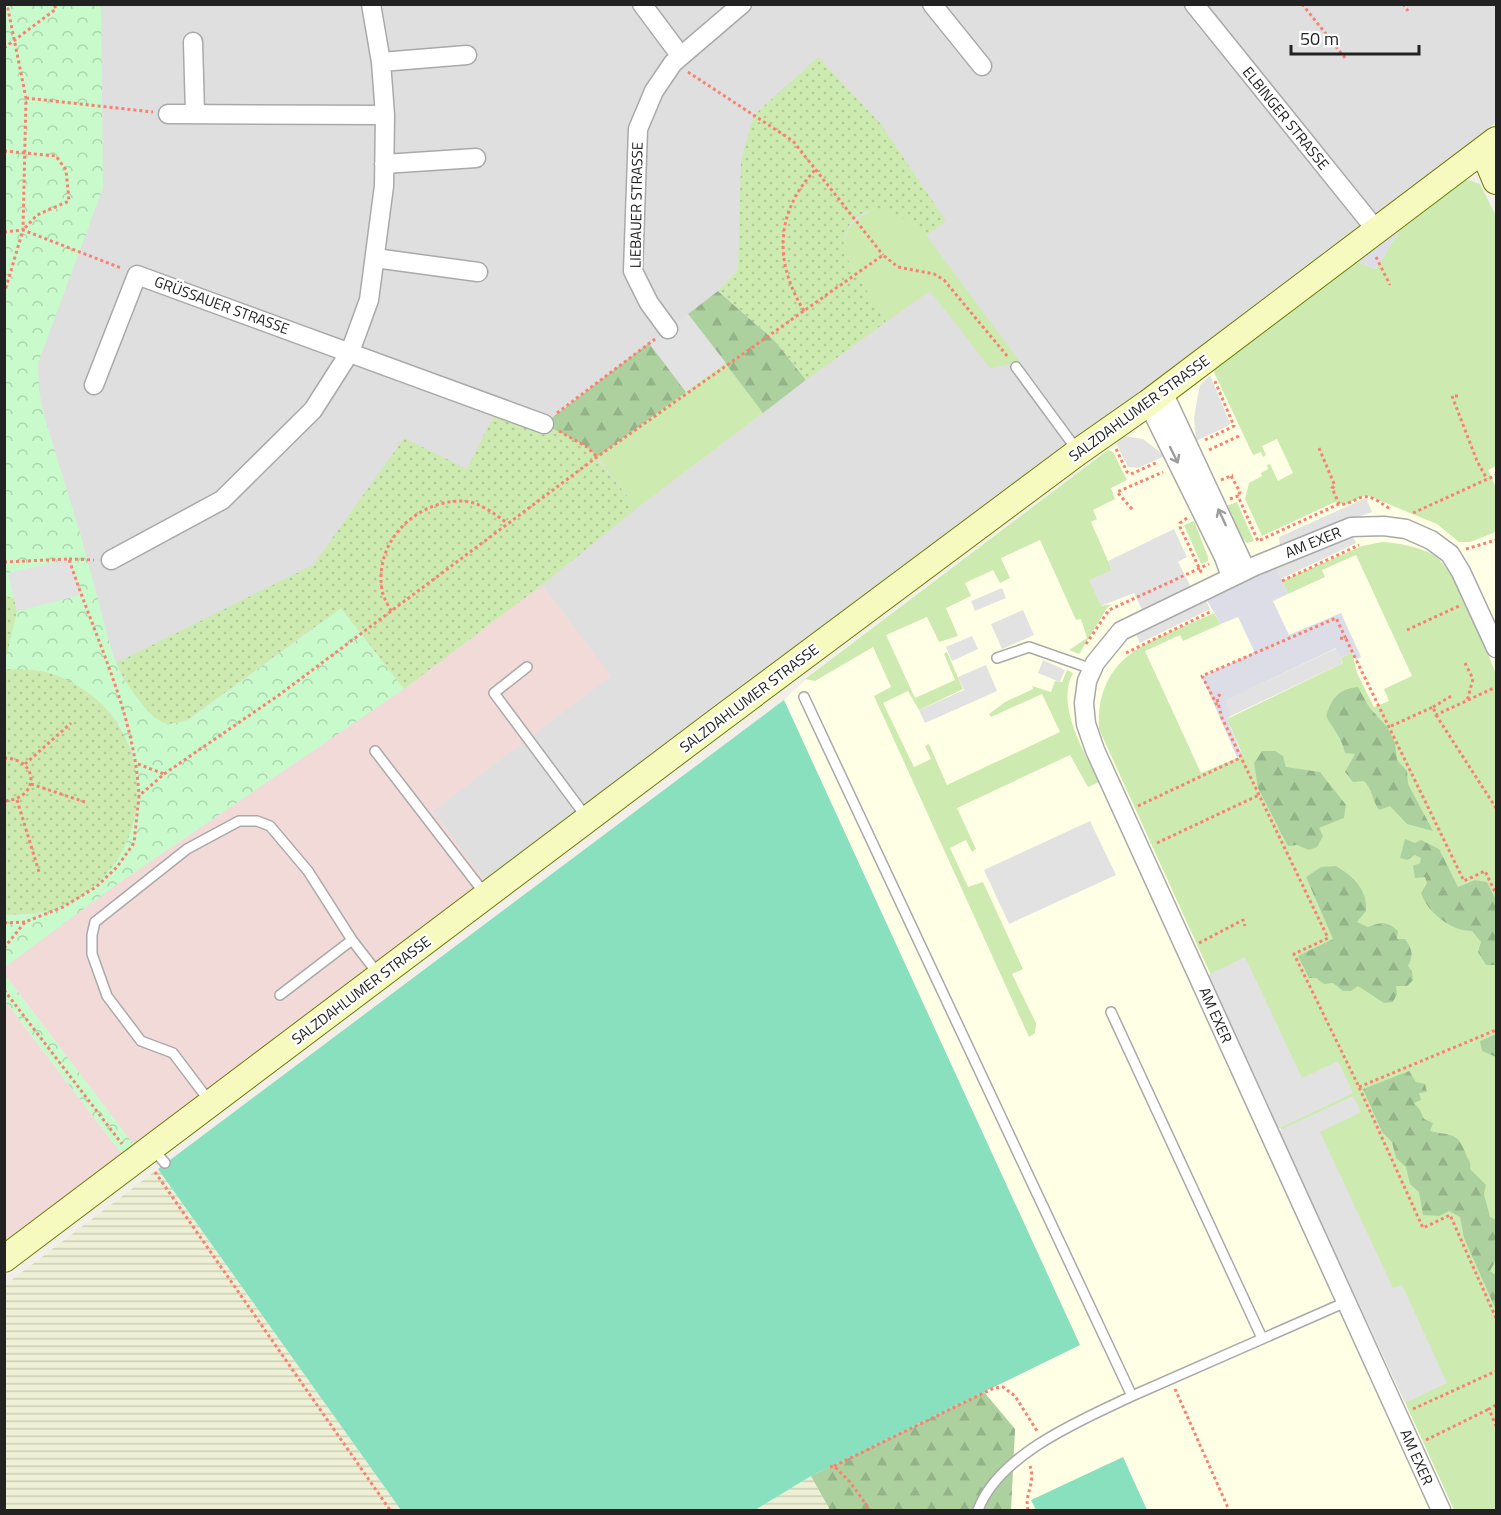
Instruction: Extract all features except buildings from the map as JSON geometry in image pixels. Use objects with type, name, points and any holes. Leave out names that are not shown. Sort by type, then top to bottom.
[{"type":"street","points":[[111,560],[222,500],[314,410],[350,352],[369,300],[384,186],[385,115],[381,62],[371,4]]},
{"type":"street","points":[[642,4],[677,59]]},
{"type":"street","name":"LIEBAUER STRASSE","points":[[668,328],[649,303],[633,271],[638,129],[654,92],[677,59],[742,4]]},
{"type":"street","points":[[932,4],[982,66]]},
{"type":"street","name":"ELBINGER STRASSE","points":[[1204,8],[1372,234]]},
{"type":"street","points":[[193,42],[195,114]]},
{"type":"street","points":[[381,62],[467,55]]},
{"type":"street","points":[[168,114],[385,115]]},
{"type":"street","points":[[1490,145],[1497,181]]},
{"type":"street","name":"SALZDAHLUMER STRASSE","points":[[4,1259],[151,1159],[210,1102],[380,977],[1078,452],[1156,398],[1490,145]]},
{"type":"street","points":[[384,164],[476,158]]},
{"type":"street","points":[[375,258],[477,272]]},
{"type":"street","name":"GRÜSSAUER STRASSE","points":[[94,385],[138,275],[544,424]]},
{"type":"street","points":[[1156,398],[1224,557],[1238,574]]},
{"type":"street","name":"AM EXER","points":[[1441,1510],[1141,850],[1086,724],[1084,703],[1087,681],[1092,669],[1121,631],[1238,574],[1351,527],[1384,526],[1407,530],[1431,540],[1450,554],[1497,648]]},
{"type":"lane","points":[[1016,367],[1078,452]]},
{"type":"lane","points":[[998,658],[1029,647],[1092,669]]},
{"type":"lane","points":[[528,667],[494,693],[589,820]]},
{"type":"lane","points":[[804,698],[1132,1395]]},
{"type":"lane","points":[[375,751],[486,896]]},
{"type":"lane","points":[[210,1102],[173,1053],[141,1041],[107,996],[92,954],[95,922],[187,849],[238,821],[257,821],[270,826],[308,871],[352,940],[380,977]]},
{"type":"lane","points":[[280,995],[352,940]]},
{"type":"lane","points":[[1111,1012],[1262,1338]]},
{"type":"lane","points":[[978,1510],[990,1488],[1025,1454],[1043,1442],[1132,1395],[1346,1302]]},
{"type":"path","points":[[4,294],[23,230],[26,98],[7,4]]},
{"type":"path","points":[[4,48],[56,9],[54,4]]},
{"type":"path","points":[[1302,4],[1347,59]]},
{"type":"path","points":[[1403,4],[1408,11]]},
{"type":"path","points":[[677,59],[793,141],[883,255],[898,267],[934,274],[944,280],[1016,367]]},
{"type":"path","points":[[26,98],[168,114]]},
{"type":"path","points":[[4,151],[25,155],[56,156],[66,170],[69,201],[37,215],[23,230]]},
{"type":"path","points":[[804,310],[787,279],[783,240],[796,195],[816,170]]},
{"type":"path","points":[[4,232],[23,230],[138,275]]},
{"type":"path","points":[[1372,234],[1390,285]]},
{"type":"path","points":[[139,796],[164,774],[279,695],[597,457],[883,255]]},
{"type":"path","points":[[597,457],[587,447],[544,424],[668,328]]},
{"type":"path","points":[[1200,442],[1234,426],[1212,375]]},
{"type":"path","points":[[1458,396],[1452,396],[1477,461],[1487,479]]},
{"type":"path","points":[[1204,453],[1241,435]]},
{"type":"path","points":[[1110,443],[1127,472],[1131,474],[1163,460],[1164,462]]},
{"type":"path","points":[[1225,478],[1232,475],[1240,492],[1238,496],[1258,541],[1339,504],[1332,488],[1336,486],[1319,448]]},
{"type":"path","points":[[1132,509],[1117,492],[1167,470]]},
{"type":"path","points":[[1214,472],[1218,482]]},
{"type":"path","points":[[1407,530],[1411,514],[1496,475]]},
{"type":"path","points":[[1223,491],[1227,500],[1238,496]]},
{"type":"path","points":[[391,611],[382,590],[382,565],[390,540],[410,518],[431,505],[464,501],[491,511],[508,524]]},
{"type":"path","points":[[1185,509],[1189,517],[1180,523],[1180,527],[1208,588]]},
{"type":"path","points":[[1461,550],[1497,540]]},
{"type":"path","points":[[1282,581],[1367,543]]},
{"type":"path","points":[[4,923],[25,922],[63,907],[96,887],[117,867],[134,843],[139,796],[138,764],[127,724],[69,559]]},
{"type":"path","points":[[4,562],[111,560]]},
{"type":"path","points":[[1407,630],[1466,603]]},
{"type":"path","points":[[1124,655],[1212,611]]},
{"type":"path","points":[[1497,894],[1485,871],[1464,881],[1336,618],[1202,676],[1218,706],[1220,718],[1328,938],[1294,954],[1361,1086],[1423,1228],[1450,1215],[1497,1318]]},
{"type":"path","points":[[1340,638],[1346,639]]},
{"type":"path","points":[[1354,656],[1361,652]]},
{"type":"path","points":[[1465,663],[1473,679],[1467,701]]},
{"type":"path","points":[[1436,715],[1497,687]]},
{"type":"path","points":[[1218,706],[1220,694]]},
{"type":"path","points":[[1390,727],[1433,708],[1453,694]]},
{"type":"path","points":[[1433,708],[1496,810]]},
{"type":"path","points":[[25,764],[71,723]]},
{"type":"path","points":[[4,758],[15,759],[25,764],[31,773],[31,784],[26,794],[17,800],[4,801]]},
{"type":"path","points":[[1131,809],[1240,758]]},
{"type":"path","points":[[138,764],[164,774]]},
{"type":"path","points":[[31,784],[85,802]]},
{"type":"path","points":[[1141,850],[1258,795]]},
{"type":"path","points":[[17,800],[39,872]]},
{"type":"path","points":[[1187,950],[1243,920],[1245,926]]},
{"type":"path","points":[[4,948],[25,922]]},
{"type":"path","points":[[4,990],[151,1159],[390,1510]]},
{"type":"path","points":[[1361,1086],[1497,1030]]},
{"type":"path","points":[[1398,1416],[1497,1371]]},
{"type":"path","points":[[1171,1378],[1229,1510]]},
{"type":"path","points":[[870,1510],[850,1482],[832,1466],[994,1388],[1003,1387],[1015,1395],[1043,1442]]},
{"type":"path","points":[[1412,1447],[1497,1405]]},
{"type":"path","points":[[1489,1409],[1497,1426]]},
{"type":"path","points":[[1025,1454],[1033,1485],[1026,1498],[1028,1510]]},
{"type":"shaded area","points":[[5,5],[1496,5],[1496,122],[488,885],[432,811],[610,676],[542,585],[404,689],[5,967]]},
{"type":"shaded area","points":[[1468,180],[1480,184],[1496,217],[1496,1510],[1011,1510],[1015,1429],[984,1392],[1080,1345],[784,700],[815,671],[1108,450],[1115,448],[1235,349],[1376,269],[1401,228]]},
{"type":"shaded area","points":[[1396,222],[1401,228],[1376,269],[1357,262],[1352,255]]},
{"type":"shaded area","points":[[688,314],[726,363],[686,392],[649,343]]},
{"type":"shaded area","points":[[1210,375],[1230,423],[1196,441],[1194,418],[1200,385]]},
{"type":"shaded area","points":[[1123,436],[1143,439],[1165,456],[1138,468],[1128,467],[1117,445]]},
{"type":"shaded area","points":[[1366,498],[1372,512],[1280,546],[1279,537]]},
{"type":"shaded area","points":[[1174,529],[1187,557],[1178,562],[1191,587],[1142,610],[1134,593],[1101,606],[1089,580],[1112,570],[1108,561]]},
{"type":"shaded area","points":[[1350,530],[1356,543],[1281,579],[1275,565]]},
{"type":"shaded area","points":[[69,559],[81,595],[17,611],[8,573]]},
{"type":"shaded area","points":[[1275,565],[1288,594],[1273,601],[1289,635],[1341,613],[1361,657],[1356,660],[1352,652],[1341,658],[1336,648],[1225,701],[1231,716],[1227,719],[1242,755],[1237,757],[1202,677],[1254,651],[1238,617],[1221,624],[1206,599]]},
{"type":"shaded area","points":[[542,585],[611,676],[433,811],[488,885],[137,1149],[5,975],[5,967],[141,867],[404,689]]},
{"type":"shaded area","points":[[1002,588],[1006,598],[975,611],[971,601]]},
{"type":"shaded area","points":[[1204,596],[1210,609],[1140,643],[1134,630]]},
{"type":"shaded area","points":[[1023,610],[1034,635],[1002,649],[991,624]]},
{"type":"shaded area","points":[[972,636],[978,649],[952,661],[946,647]]},
{"type":"shaded area","points":[[1337,648],[1343,663],[1231,716],[1224,701]]},
{"type":"shaded area","points":[[1043,660],[1065,670],[1060,682],[1038,673]]},
{"type":"shaded area","points":[[986,665],[997,691],[925,723],[919,710],[964,690],[958,677]]},
{"type":"shaded area","points":[[1090,821],[1116,875],[1009,924],[984,870]]},
{"type":"shaded area","points":[[1245,957],[1302,1078],[1338,1061],[1353,1093],[1278,1129],[1206,976]]},
{"type":"shaded area","points":[[5,1001],[125,1158],[5,1250]]},
{"type":"shaded area","points":[[1353,1096],[1361,1112],[1320,1132],[1393,1288],[1402,1285],[1447,1383],[1405,1403],[1278,1131]]},
{"type":"shaded area","points":[[158,1169],[401,1510],[5,1510],[5,1285]]},
{"type":"shaded area","points":[[811,1476],[830,1510],[755,1510]]},
{"type":"green space","points":[[5,5],[101,5],[103,188],[38,363],[43,412],[80,533],[113,655],[123,679],[167,724],[188,720],[341,608],[404,689],[113,887],[5,967],[4,915],[40,914],[133,753],[119,724],[90,694],[64,680],[36,673],[4,669]]},
{"type":"green space","points":[[818,57],[880,123],[946,221],[926,235],[901,217],[887,212],[874,211],[862,214],[852,221],[846,234],[843,252],[886,322],[806,380],[775,341],[718,291],[738,270],[741,160],[754,115]]},
{"type":"green space","points":[[1468,180],[1480,184],[1496,216],[1496,466],[1488,470],[1496,488],[1496,532],[1470,542],[1459,542],[1437,524],[1366,495],[1345,505],[1335,502],[1262,536],[1245,499],[1249,483],[1262,476],[1261,473],[1268,469],[1267,465],[1270,464],[1278,481],[1293,473],[1277,439],[1262,446],[1266,455],[1263,457],[1261,452],[1253,455],[1214,372],[1217,363],[1357,262],[1376,269],[1401,228],[1457,182]]},
{"type":"green space","points":[[877,209],[904,218],[926,235],[1020,362],[990,368],[930,291],[886,322],[843,252],[846,236],[852,224]]},
{"type":"green space","points":[[718,291],[775,341],[806,380],[763,413],[688,314]]},
{"type":"green space","points":[[688,314],[763,413],[637,508],[597,457],[544,424]]},
{"type":"green space","points":[[649,343],[686,392],[597,457],[587,447],[544,424]]},
{"type":"green space","points":[[498,407],[544,424],[587,447],[637,508],[542,585],[404,689],[341,608],[187,720],[168,724],[145,708],[124,679],[116,663],[313,565],[404,438],[467,469]]},
{"type":"green space","points":[[1108,450],[1113,452],[1127,480],[1111,488],[1115,499],[1093,510],[1097,519],[1091,522],[1112,570],[1101,606],[1112,604],[1107,608],[1079,654],[1069,650],[1087,638],[1081,619],[1076,620],[1040,540],[1001,558],[1010,578],[1000,583],[993,570],[965,583],[971,596],[946,608],[958,636],[939,642],[927,617],[886,635],[915,698],[955,680],[944,654],[947,652],[963,689],[919,710],[908,691],[883,703],[914,767],[931,759],[925,746],[929,744],[947,785],[1060,732],[1042,694],[991,717],[989,714],[1005,702],[1033,689],[1032,686],[1051,692],[1055,681],[1062,682],[1067,670],[1073,673],[1068,686],[1070,714],[1074,729],[1099,782],[1088,787],[1070,755],[957,808],[976,849],[972,852],[966,840],[950,848],[968,887],[983,882],[1023,969],[1012,974],[1036,1023],[1035,1033],[1029,1037],[874,696],[891,687],[873,647],[815,681],[805,679]]},
{"type":"green space","points":[[1237,502],[1254,541],[1247,543],[1240,536],[1226,506]]},
{"type":"green space","points":[[1194,521],[1208,557],[1208,561],[1201,564],[1184,525]]},
{"type":"green space","points":[[1382,542],[1420,549],[1432,554],[1441,562],[1469,608],[1496,673],[1496,1510],[1454,1510],[1099,729],[1101,703],[1107,682],[1118,665],[1150,641],[1214,613],[1221,624],[1183,641],[1180,635],[1145,651],[1201,773],[1240,757],[1241,751],[1227,719],[1343,663],[1341,658],[1352,652],[1357,673],[1374,707],[1389,701],[1384,689],[1412,676],[1356,555],[1322,570],[1325,577],[1288,594],[1282,581],[1362,546]]},
{"type":"green space","points":[[5,596],[14,598],[17,611],[5,663]]},
{"type":"green space","points":[[4,669],[46,672],[81,688],[108,712],[127,741],[136,774],[136,808],[127,842],[108,872],[79,898],[62,907],[34,913],[5,915]]},
{"type":"green space","points":[[1358,687],[1369,707],[1387,727],[1395,743],[1397,760],[1407,771],[1408,784],[1433,831],[1407,824],[1390,806],[1379,810],[1364,781],[1353,782],[1345,772],[1355,754],[1345,753],[1326,716],[1331,704],[1341,692]]},
{"type":"green space","points":[[784,700],[1080,1345],[811,1476],[755,1510],[401,1510],[158,1169]]},
{"type":"green space","points":[[1262,751],[1275,751],[1283,756],[1286,767],[1320,772],[1346,805],[1344,818],[1319,828],[1323,836],[1317,847],[1309,850],[1297,845],[1288,846],[1258,788],[1254,763]]},
{"type":"green space","points":[[1405,839],[1415,843],[1421,840],[1439,849],[1458,887],[1475,880],[1487,882],[1496,900],[1496,965],[1486,965],[1478,952],[1481,942],[1472,931],[1448,924],[1429,907],[1421,893],[1427,883],[1425,877],[1415,878],[1413,866],[1420,863],[1421,858],[1415,855],[1407,860],[1400,858]]},
{"type":"green space","points":[[1336,866],[1358,884],[1365,897],[1366,911],[1357,922],[1368,927],[1381,923],[1391,925],[1398,931],[1397,939],[1405,939],[1411,949],[1412,955],[1408,966],[1412,971],[1413,980],[1407,986],[1396,986],[1397,994],[1393,1002],[1384,1003],[1358,986],[1351,991],[1343,991],[1333,983],[1324,984],[1316,978],[1309,978],[1298,956],[1333,939],[1306,877],[1321,867]]},
{"type":"green space","points":[[5,975],[137,1149],[125,1158],[5,1001]]},
{"type":"green space","points":[[1496,1034],[1496,1057],[1482,1051],[1480,1041]]},
{"type":"green space","points":[[1409,1071],[1416,1082],[1425,1084],[1427,1092],[1419,1093],[1421,1100],[1414,1103],[1424,1119],[1433,1123],[1430,1131],[1455,1137],[1462,1145],[1470,1162],[1470,1169],[1486,1185],[1484,1194],[1490,1217],[1496,1220],[1496,1260],[1490,1271],[1496,1275],[1496,1310],[1464,1238],[1460,1217],[1449,1211],[1439,1216],[1423,1215],[1419,1192],[1410,1184],[1406,1167],[1396,1158],[1392,1142],[1382,1132],[1363,1089]]},
{"type":"green space","points":[[984,1392],[1015,1429],[1011,1510],[830,1510],[811,1476]]},
{"type":"green space","points":[[1123,1457],[1147,1510],[1036,1510],[1031,1500]]}]
